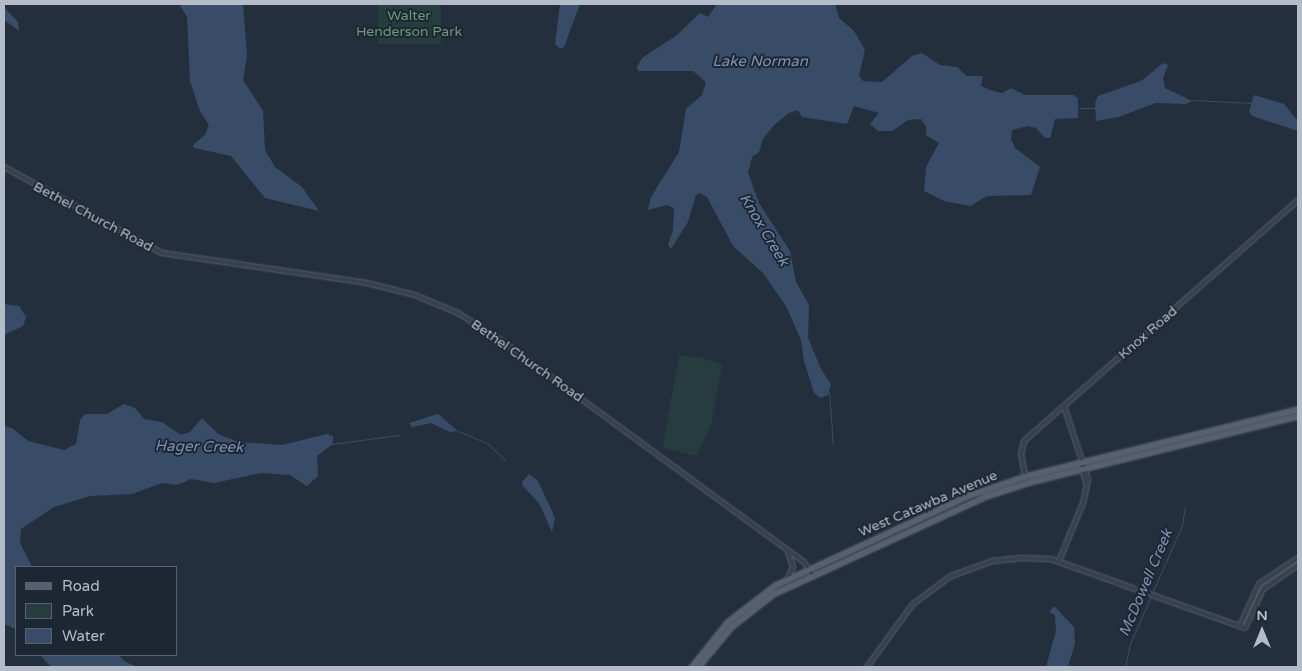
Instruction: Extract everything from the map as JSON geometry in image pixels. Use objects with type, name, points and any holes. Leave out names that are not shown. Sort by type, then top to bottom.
[{"type":"main road","name":"West Catawba Avenue","points":[[698,667],[750,610],[812,574],[967,504],[1002,490],[1084,466],[1194,435],[1298,409]]},
{"type":"main road","name":"West Catawba Avenue","points":[[691,667],[727,622],[753,600],[787,578],[930,513],[1025,476],[1156,451],[1298,416]]},
{"type":"main road","points":[[1209,438],[1243,423]]},
{"type":"main road","points":[[1156,451],[1193,439],[1194,435]]},
{"type":"main road","points":[[967,504],[968,500],[1001,484]]},
{"type":"main road","points":[[897,535],[929,517],[930,513]]},
{"type":"main road","points":[[704,659],[728,625],[727,622]]},
{"type":"street","name":"Bethel Church Road","points":[[4,167],[162,253],[366,283],[402,291],[444,307],[502,341],[787,550],[809,568],[812,574]]},
{"type":"street","name":"Knox Road","points":[[1025,476],[1022,445],[1298,200]]},
{"type":"street","points":[[1059,561],[1083,503],[1086,483],[1084,466],[1064,406]]},
{"type":"street","points":[[787,550],[793,567],[787,578]]},
{"type":"street","points":[[867,667],[913,604],[951,576],[1001,560],[1037,558],[1059,561],[1245,628],[1263,589],[1298,565]]},
{"type":"street","points":[[1240,626],[1260,584],[1298,558]]},
{"type":"green space","name":"Walter Henderson Park","points":[[378,4],[441,4],[441,44],[378,44]]},
{"type":"green space","points":[[679,356],[701,357],[722,365],[711,424],[697,456],[664,448],[663,445]]},
{"type":"water","points":[[179,4],[243,4],[247,55],[243,80],[263,111],[265,150],[275,167],[302,187],[319,211],[265,198],[231,156],[194,148],[193,145],[205,135],[209,125],[200,111],[190,81],[187,17]]},
{"type":"water","points":[[560,4],[580,4],[564,47],[560,49],[555,44]]},
{"type":"water","name":"Lake Norman","points":[[717,4],[835,4],[839,18],[854,31],[865,50],[859,75],[863,81],[882,82],[912,56],[922,53],[940,65],[957,67],[967,76],[983,76],[981,86],[990,90],[1002,93],[1011,88],[1025,95],[1073,95],[1078,98],[1078,118],[1055,119],[1050,138],[1045,138],[1036,128],[1027,126],[1012,130],[1011,139],[1015,148],[1040,167],[1031,195],[987,196],[970,206],[944,201],[924,191],[926,167],[939,143],[926,135],[926,126],[921,119],[908,120],[892,131],[878,131],[870,124],[879,113],[854,106],[847,124],[802,117],[798,110],[789,113],[774,125],[763,139],[759,152],[752,157],[748,173],[759,203],[790,251],[796,282],[809,305],[808,338],[821,369],[831,384],[828,395],[820,398],[814,393],[804,361],[801,340],[786,306],[763,273],[733,246],[707,197],[699,193],[696,195],[688,222],[671,249],[668,245],[673,230],[674,208],[667,205],[648,210],[651,197],[679,152],[686,109],[702,95],[706,82],[693,71],[638,71],[637,67],[642,58],[677,35],[700,13],[708,17]]},
{"type":"water","points":[[4,7],[18,22],[19,31],[4,20]]},
{"type":"water","points":[[1163,63],[1168,65],[1163,78],[1165,88],[1192,101],[1186,104],[1155,103],[1119,117],[1096,121],[1095,103],[1098,96],[1141,81]]},
{"type":"water","points":[[1254,95],[1284,104],[1298,121],[1298,131],[1252,116],[1249,111]]},
{"type":"water","points":[[4,304],[19,306],[26,317],[23,326],[4,335]]},
{"type":"water","points":[[124,404],[135,408],[144,419],[162,422],[181,435],[190,432],[202,418],[218,434],[239,442],[282,445],[327,434],[333,436],[333,444],[317,456],[318,476],[307,486],[290,475],[261,473],[214,483],[191,479],[177,485],[162,483],[132,494],[90,496],[54,507],[21,529],[20,543],[32,566],[15,566],[15,629],[4,624],[4,426],[12,428],[28,441],[64,450],[76,444],[80,420],[85,414],[107,414]]},
{"type":"water","points":[[438,414],[458,431],[450,432],[431,423],[412,427],[409,423]]},
{"type":"water","points":[[529,474],[538,481],[552,511],[555,519],[552,532],[539,503],[523,486],[522,482]]},
{"type":"water","points":[[1054,606],[1074,627],[1075,643],[1068,667],[1046,667],[1056,631],[1055,615],[1049,612]]},
{"type":"water","points":[[41,656],[120,656],[124,661],[137,667],[51,667]]},
{"type":"waterway","points":[[1191,100],[1252,103]]},
{"type":"waterway","points":[[1079,108],[1095,108]]},
{"type":"waterway","name":"Knox Creek","points":[[829,392],[833,445]]},
{"type":"waterway","name":"Hager Creek","points":[[458,431],[488,444],[505,460]]},
{"type":"waterway","name":"Hager Creek","points":[[332,444],[398,435]]},
{"type":"waterway","name":"McDowell Creek","points":[[1125,667],[1130,644],[1182,525],[1185,507]]}]
